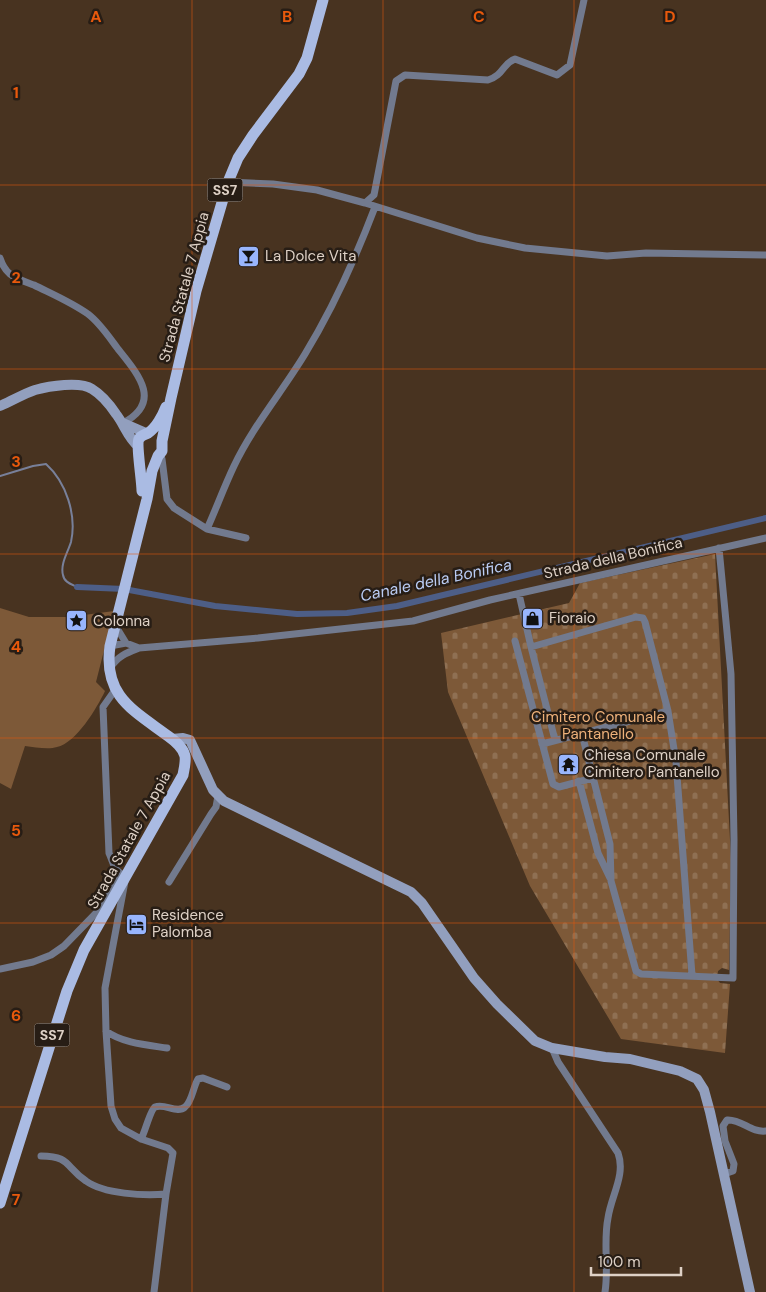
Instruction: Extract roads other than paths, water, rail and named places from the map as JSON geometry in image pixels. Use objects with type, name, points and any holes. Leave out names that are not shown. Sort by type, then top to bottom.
[{"type":"main road","name":"Strada Statale 7 Appia","points":[[0,1203],[67,990],[84,950],[122,875],[183,775],[185,755],[180,746],[124,703],[115,690],[108,670],[110,646],[152,470],[163,448],[162,441],[171,398],[196,291],[228,182],[238,158],[253,135],[299,74],[307,58],[323,0]]},
{"type":"main road","points":[[0,406],[34,390],[82,385],[94,390],[101,396],[124,423],[133,442],[148,458],[159,455]]},
{"type":"main road","name":"Strada Statale 7 Appia","points":[[144,509],[139,449],[141,437],[148,433],[163,414],[171,398]]},
{"type":"main road","points":[[124,423],[148,433],[156,434],[162,441]]},
{"type":"main road","points":[[172,739],[183,738],[190,740],[212,790],[224,801],[411,892],[422,903],[474,978],[535,1041],[552,1048],[605,1057],[630,1059],[680,1071],[697,1079],[704,1090],[750,1292]]},
{"type":"street","points":[[365,203],[374,195],[396,81],[405,75],[488,80],[500,74],[508,62],[515,59],[558,75],[570,65],[584,0]]},
{"type":"street","points":[[228,182],[273,184],[317,190],[477,238],[525,248],[607,256],[646,253],[766,256]]},
{"type":"street","points":[[207,529],[234,466],[260,421],[306,353],[331,306],[358,251],[375,207]]},
{"type":"street","points":[[0,258],[3,266],[10,274],[57,296],[95,320],[137,373],[145,396],[141,411],[124,423]]},
{"type":"street","points":[[159,455],[163,464],[167,500],[174,508],[207,529],[246,538]]},
{"type":"street","name":"Strada della Bonifica","points":[[139,648],[258,638],[413,621],[520,594],[766,538]]},
{"type":"street","points":[[579,782],[598,853],[611,881],[636,971],[641,974],[734,978],[734,839],[730,674],[719,548]]},
{"type":"street","points":[[520,594],[531,647],[555,740]]},
{"type":"street","points":[[531,647],[636,617],[643,618],[668,711],[676,762],[692,975]]},
{"type":"street","points":[[116,620],[126,642]]},
{"type":"street","points":[[515,641],[553,784],[559,787],[593,778]]},
{"type":"street","points":[[110,646],[126,642],[139,648]]},
{"type":"street","points":[[110,646],[124,654]]},
{"type":"street","points":[[108,670],[116,659],[139,648]]},
{"type":"street","points":[[115,690],[103,706],[109,852],[122,875],[105,988],[110,1106],[121,1128],[141,1139],[168,1148],[173,1153],[154,1292]]},
{"type":"street","points":[[542,744],[668,711]]},
{"type":"street","points":[[582,734],[610,844],[611,881]]},
{"type":"street","points":[[169,882],[216,807],[218,796]]},
{"type":"street","points":[[0,969],[32,962],[51,955],[64,946],[99,910],[122,875]]},
{"type":"street","points":[[106,1031],[113,1036],[129,1041],[168,1048]]},
{"type":"street","points":[[552,1048],[558,1062],[618,1154],[621,1162],[621,1171],[608,1217],[605,1292]]},
{"type":"street","points":[[141,1139],[151,1111],[155,1107],[184,1109],[188,1106],[193,1086],[198,1079],[203,1078],[227,1087]]},
{"type":"street","points":[[724,1174],[732,1171],[734,1164],[725,1141],[723,1126],[727,1120],[735,1119],[755,1131],[766,1132]]},
{"type":"street","points":[[41,1156],[58,1156],[67,1162],[85,1181],[110,1191],[166,1194]]},
{"type":"waterway","points":[[0,476],[46,464],[53,471],[64,489],[71,510],[72,521],[71,542],[63,562],[62,571],[66,581],[77,587]]},
{"type":"waterway","name":"Canale della Bonifica","points":[[77,587],[124,589],[215,606],[297,614],[347,613],[397,606],[766,518]]},
{"type":"place","name":"La Dolce Vita","points":[[249,256]]},
{"type":"place","name":"Fioraio","points":[[533,618]]},
{"type":"place","name":"Colonna","points":[[77,621]]},
{"type":"place","name":"Chiesa Comunale Cimitero Pantanello","points":[[568,764]]},
{"type":"place","name":"Residence Palomba","points":[[136,924]]},
{"type":"park label","name":"Cimitero Comunale Pantanello","points":[[598,726]]}]
